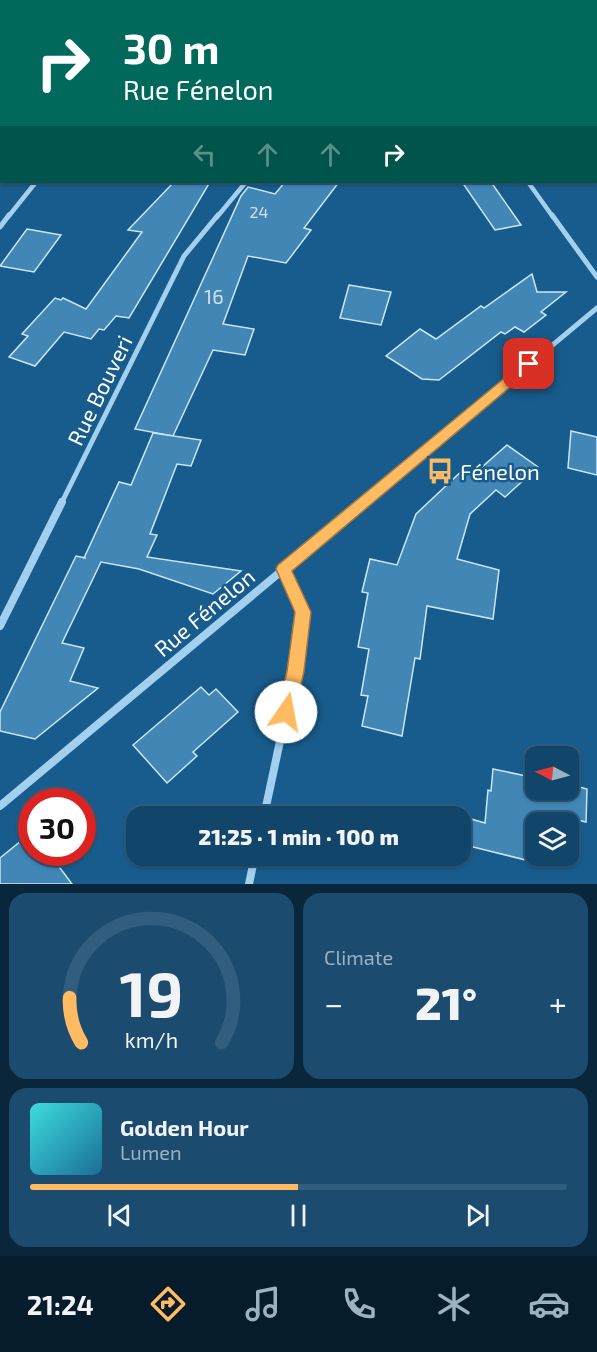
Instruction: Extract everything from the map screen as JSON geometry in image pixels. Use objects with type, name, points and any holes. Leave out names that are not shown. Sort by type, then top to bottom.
[{"type":"street","points":[[0,227],[35,183]]},
{"type":"street","name":"Rue Bouveri","points":[[0,626],[184,256],[245,183]]},
{"type":"street","points":[[529,183],[597,277]]},
{"type":"street","name":"Rue Fénelon","points":[[0,806],[597,308]]},
{"type":"street","points":[[266,806],[295,671],[303,612],[283,569]]},
{"type":"street","points":[[249,884],[253,866]]},
{"type":"building","points":[[173,183],[209,183],[129,318],[116,316],[104,330],[99,329],[91,339],[64,332],[35,366],[9,357],[28,336],[22,334],[55,298],[61,300],[63,298],[86,309],[142,232],[128,230]]},
{"type":"building","points":[[284,183],[338,183],[304,228],[311,230],[286,263],[248,256],[223,324],[254,329],[245,355],[213,350],[173,436],[135,429],[241,196],[248,187],[275,194]]},
{"type":"building","points":[[463,183],[492,183],[521,225],[495,230]]},
{"type":"building","points":[[27,229],[61,235],[34,272],[0,266]]},
{"type":"building","points":[[532,274],[537,292],[566,292],[541,312],[546,315],[524,332],[515,327],[505,334],[501,332],[439,380],[422,379],[386,356],[420,329],[436,339],[481,306],[484,308]]},
{"type":"building","points":[[349,285],[391,292],[381,325],[340,318]]},
{"type":"building","points":[[571,431],[597,437],[597,475],[568,468]]},
{"type":"building","points":[[153,433],[201,440],[191,466],[177,464],[150,534],[157,535],[147,557],[241,571],[213,594],[139,569],[101,562],[62,643],[84,648],[70,681],[98,688],[35,739],[0,731],[0,712],[76,556],[84,558],[119,482],[131,485]]},
{"type":"building","points":[[507,445],[538,467],[505,497],[496,490],[470,514],[457,559],[499,570],[493,619],[427,606],[420,659],[415,658],[402,736],[362,726],[368,696],[361,695],[369,649],[358,647],[368,593],[362,592],[370,559],[397,565],[416,514],[465,468],[474,474]]},
{"type":"building","points":[[201,687],[209,695],[216,689],[238,712],[193,752],[197,756],[167,783],[133,745]]},
{"type":"building","points":[[493,769],[525,776],[525,800],[579,800],[579,787],[587,789],[586,822],[579,820],[579,812],[525,812],[525,860],[471,846],[471,819],[485,823],[488,790],[491,791]]},
{"type":"building","points":[[18,843],[18,866],[58,866],[72,884],[0,884],[0,858]]},
{"type":"place","name":"Fénelon","points":[[440,471]]},
{"type":"route","points":[[286,712],[295,671],[303,612],[283,569],[529,364]]}]
